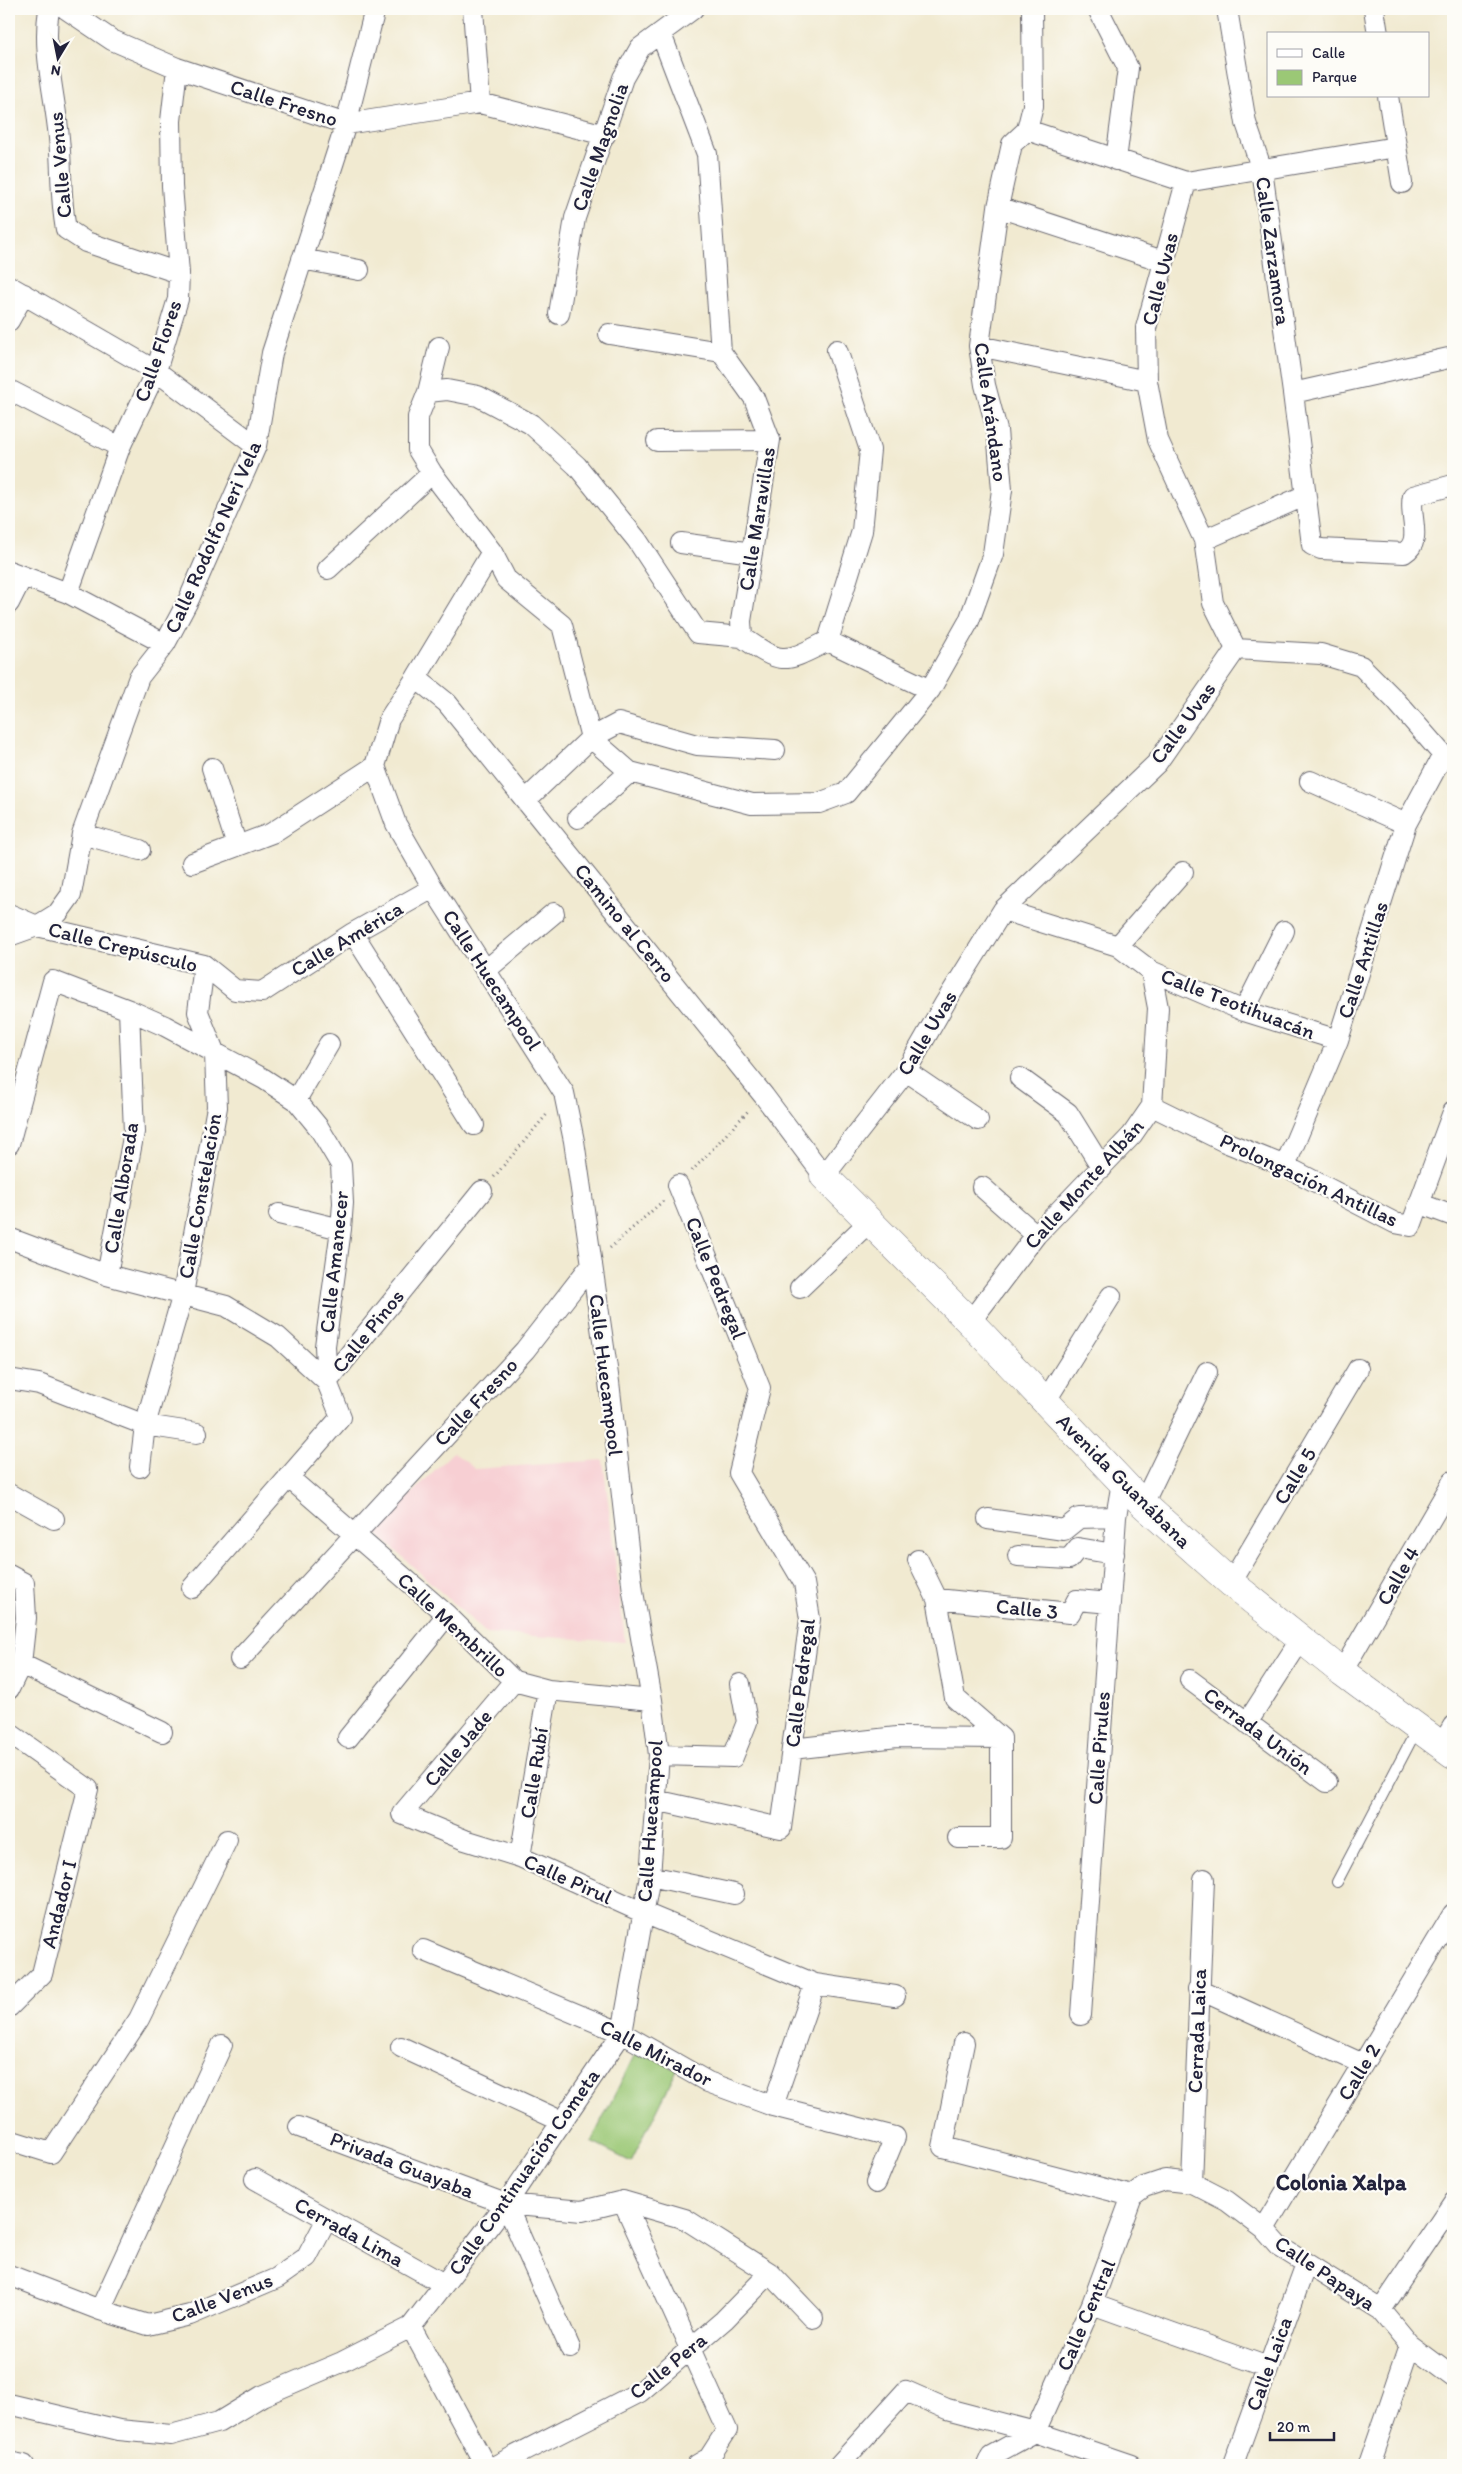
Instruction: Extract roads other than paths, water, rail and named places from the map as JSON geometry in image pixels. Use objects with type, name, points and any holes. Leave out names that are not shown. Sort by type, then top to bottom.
[{"type":"street","name":"Calle Venus","points":[[49,9],[45,33],[59,137],[63,216],[66,229],[86,242],[179,273]]},
{"type":"street","name":"Calle Fresno","points":[[66,9],[112,40],[177,68],[346,124],[480,103],[604,136]]},
{"type":"street","name":"Calle Rodolfo Neri Vela","points":[[9,936],[37,926],[58,913],[71,895],[82,834],[139,677],[164,644],[189,599],[256,446],[272,353],[346,124],[375,9]]},
{"type":"street","points":[[474,9],[480,103]]},
{"type":"street","name":"Calle Magnolia","points":[[560,314],[575,218],[623,78],[640,48],[694,9]]},
{"type":"street","name":"Calle Arándano","points":[[930,690],[969,621],[993,554],[1002,490],[996,430],[985,385],[979,346],[998,207],[1012,144],[1027,130],[1033,106],[1032,9]]},
{"type":"street","points":[[1098,9],[1128,68],[1116,160]]},
{"type":"street","name":"Calle Zarzamora","points":[[1227,9],[1246,123],[1262,170],[1294,393],[1304,496],[1312,545],[1321,549],[1404,553],[1410,549],[1414,542],[1413,496],[1453,485]]},
{"type":"street","points":[[1374,9],[1378,32]]},
{"type":"street","points":[[609,334],[721,352],[707,154],[661,34]]},
{"type":"street","name":"Calle Flores","points":[[68,593],[120,447],[156,371],[178,299],[179,273],[172,186],[171,121],[177,68]]},
{"type":"street","points":[[1388,98],[1402,182]]},
{"type":"street","points":[[1027,130],[1186,182],[1396,147]]},
{"type":"street","name":"Calle Uvas","points":[[824,1176],[906,1071],[945,1003],[1003,910],[1157,763],[1236,649],[1213,603],[1204,540],[1158,440],[1147,381],[1146,328],[1186,182]]},
{"type":"street","points":[[998,207],[1163,261]]},
{"type":"street","points":[[302,258],[359,270]]},
{"type":"street","points":[[9,320],[16,290],[156,371],[256,446]]},
{"type":"street","points":[[979,346],[1147,381]]},
{"type":"street","points":[[439,347],[428,392],[418,417],[418,450],[432,473],[492,552],[506,579],[562,625],[591,738],[630,772],[752,804],[819,803],[846,793],[930,690],[828,641]]},
{"type":"street","points":[[428,392],[448,390],[478,396],[531,424],[577,466],[637,540],[698,634],[742,637],[770,656],[794,658],[828,641],[862,531],[870,450],[837,350]]},
{"type":"street","name":"Calle Maravillas","points":[[721,352],[754,398],[770,440],[741,621],[742,637]]},
{"type":"street","points":[[1294,393],[1453,357]]},
{"type":"street","points":[[9,390],[120,447]]},
{"type":"street","points":[[657,441],[770,440]]},
{"type":"street","points":[[328,569],[432,473]]},
{"type":"street","points":[[1204,540],[1304,496]]},
{"type":"street","points":[[681,543],[752,554]]},
{"type":"street","points":[[192,863],[272,832],[375,766],[389,718],[416,678],[492,552]]},
{"type":"street","points":[[9,603],[15,574],[68,593],[164,644]]},
{"type":"street","points":[[1236,649],[1321,654],[1361,666],[1448,753]]},
{"type":"street","name":"Camino al Cerro","points":[[416,678],[447,703],[764,1096],[824,1176]]},
{"type":"street","points":[[526,800],[591,738],[619,723],[697,745],[775,750]]},
{"type":"street","name":"Calle Antillas","points":[[1285,1166],[1338,1040],[1406,824],[1448,753]]},
{"type":"street","name":"Calle Huecampool","points":[[375,766],[396,824],[433,888],[564,1093],[609,1382],[633,1592],[652,1700],[659,1755],[650,1876],[622,2033]]},
{"type":"street","points":[[212,768],[237,846]]},
{"type":"street","points":[[578,818],[630,772]]},
{"type":"street","points":[[1310,781],[1406,824]]},
{"type":"street","points":[[82,834],[140,850]]},
{"type":"street","points":[[1118,946],[1183,872]]},
{"type":"street","name":"Calle América","points":[[262,992],[353,933],[433,888]]},
{"type":"street","name":"Calle Teotihuacán","points":[[1003,910],[1118,946],[1151,971],[1244,1011],[1338,1040]]},
{"type":"street","points":[[486,970],[554,913]]},
{"type":"street","name":"Calle Crepúsculo","points":[[9,914],[37,926],[204,966],[235,990],[262,992]]},
{"type":"street","points":[[1244,1011],[1284,931]]},
{"type":"street","points":[[353,933],[474,1125]]},
{"type":"street","name":"Calle Constelación","points":[[140,1467],[145,1425],[183,1294],[217,1107],[215,1054],[198,1012],[204,966]]},
{"type":"street","name":"Calle Monte Albán","points":[[970,1322],[1036,1235],[1132,1136],[1152,1106],[1158,1008],[1151,971]]},
{"type":"street","name":"Calle Amanecer","points":[[9,1144],[53,981],[166,1026],[264,1079],[296,1100],[319,1128],[341,1165],[343,1203],[325,1346],[327,1382]]},
{"type":"street","name":"Calle Alborada","points":[[107,1275],[134,1132],[129,1010]]},
{"type":"street","points":[[296,1100],[330,1044]]},
{"type":"street","points":[[906,1071],[978,1120]]},
{"type":"street","points":[[1020,1078],[1068,1114],[1102,1168]]},
{"type":"street","name":"Prolongación Antillas","points":[[1152,1106],[1225,1142],[1285,1166],[1395,1223],[1412,1226],[1453,1112]]},
{"type":"street","name":"Avenida Guanábana","points":[[824,1176],[970,1322],[1143,1504],[1231,1583],[1342,1672],[1418,1728],[1450,1742]]},
{"type":"street","name":"Calle Pedregal","points":[[655,1800],[781,1828],[810,1618],[804,1584],[739,1474],[760,1388],[678,1185]]},
{"type":"street","points":[[982,1187],[1036,1235]]},
{"type":"street","name":"Calle Pinos","points":[[192,1588],[341,1417],[327,1382],[482,1191]]},
{"type":"street","points":[[1421,1204],[1453,1216]]},
{"type":"street","points":[[279,1214],[341,1229]]},
{"type":"street","points":[[800,1288],[869,1222]]},
{"type":"street","points":[[9,1238],[107,1275],[226,1306],[278,1337],[327,1382]]},
{"type":"street","name":"Calle Fresno","points":[[240,1659],[525,1350],[592,1264]]},
{"type":"street","points":[[1045,1402],[1110,1296]]},
{"type":"street","name":"Calle 5","points":[[1231,1583],[1358,1369]]},
{"type":"street","points":[[1143,1504],[1207,1372]]},
{"type":"street","points":[[9,1379],[39,1384],[145,1425],[197,1433]]},
{"type":"street","name":"Calle Membrillo","points":[[288,1476],[353,1535],[447,1615],[514,1681],[548,1690],[652,1700]]},
{"type":"street","name":"Calle 4","points":[[1342,1672],[1453,1480]]},
{"type":"street","name":"Calle Pirules","points":[[1081,2015],[1116,1517],[1122,1482]]},
{"type":"street","points":[[9,1494],[54,1519]]},
{"type":"street","points":[[988,1520],[1064,1530],[1079,1518],[1116,1517]]},
{"type":"street","points":[[1018,1556],[1068,1559],[1078,1548],[1114,1554]]},
{"type":"street","points":[[918,1560],[937,1599],[955,1698],[1001,1738],[1001,1838],[958,1838]]},
{"type":"street","points":[[9,1689],[20,1664],[26,1618],[16,1579]]},
{"type":"street","name":"Calle 3","points":[[937,1599],[1070,1613],[1078,1600],[1110,1603]]},
{"type":"street","points":[[348,1738],[447,1615]]},
{"type":"street","points":[[1247,1723],[1302,1639]]},
{"type":"street","points":[[20,1664],[162,1732]]},
{"type":"street","name":"Cerrada Unión","points":[[1190,1680],[1327,1782]]},
{"type":"street","name":"Calle Jade","points":[[402,1814],[514,1681]]},
{"type":"street","points":[[659,1755],[733,1757],[747,1722],[740,1684]]},
{"type":"street","name":"Calle Rubí","points":[[520,1857],[548,1690]]},
{"type":"street","name":"Andador I","points":[[9,1732],[88,1789],[42,1974],[9,2007]]},
{"type":"street","points":[[792,1749],[897,1737],[1001,1738]]},
{"type":"street","name":"Calle Pirul","points":[[402,1814],[465,1840],[520,1857],[644,1913],[815,1984],[895,1996]]},
{"type":"street","points":[[9,2140],[51,2153],[139,2019],[227,1840]]},
{"type":"street","points":[[650,1876],[734,1894]]},
{"type":"street","name":"Cerrada Laica","points":[[1192,2183],[1198,1989],[1204,1879]]},
{"type":"street","name":"Calle 2","points":[[1264,2229],[1453,1914]]},
{"type":"street","name":"Calle Mirador","points":[[423,1950],[622,2033],[708,2082],[773,2106],[895,2138],[876,2183]]},
{"type":"street","points":[[773,2106],[815,1984]]},
{"type":"street","points":[[1198,1989],[1363,2064]]},
{"type":"street","name":"Calle Continuación Cometa","points":[[9,2404],[119,2430],[171,2435],[219,2422],[262,2396],[342,2362],[411,2327],[506,2204],[622,2033]]},
{"type":"street","points":[[964,2043],[943,2147],[1132,2196]]},
{"type":"street","points":[[100,2310],[222,2045]]},
{"type":"street","points":[[400,2047],[561,2121]]},
{"type":"street","name":"Privada Guayaba","points":[[299,2127],[506,2204],[582,2212],[624,2201]]},
{"type":"street","name":"Cerrada Lima","points":[[255,2179],[444,2284]]},
{"type":"street","name":"Calle Papaya","points":[[1132,2196],[1144,2187],[1165,2180],[1192,2183],[1227,2201],[1264,2229],[1280,2248],[1381,2310],[1410,2345],[1453,2377]]},
{"type":"street","name":"Calle Central","points":[[1036,2432],[1092,2304],[1132,2196]]},
{"type":"street","points":[[624,2201],[685,2219],[770,2273],[813,2318]]},
{"type":"street","points":[[624,2201],[727,2430],[709,2458],[698,2465]]},
{"type":"street","points":[[1381,2310],[1453,2203]]},
{"type":"street","points":[[506,2204],[570,2348]]},
{"type":"street","name":"Calle Venus","points":[[9,2275],[100,2310],[148,2324],[190,2315],[277,2278],[307,2257],[326,2219]]},
{"type":"street","name":"Calle Laica","points":[[1233,2465],[1306,2264]]},
{"type":"street","name":"Calle Pera","points":[[497,2465],[640,2392],[724,2320],[770,2273]]},
{"type":"street","points":[[1092,2304],[1268,2367]]},
{"type":"street","points":[[411,2327],[485,2465]]},
{"type":"street","points":[[1369,2465],[1410,2345]]},
{"type":"street","points":[[838,2465],[906,2391],[947,2409],[1036,2432],[1132,2465]]},
{"type":"street","points":[[987,2465],[991,2456],[1036,2432]]},
{"type":"street","points":[[9,2462],[24,2465]]},
{"type":"lane","points":[[1337,1882],[1418,1728]]},
{"type":"district","name":"Colonia Xalpa","points":[[1341,2182]]}]
